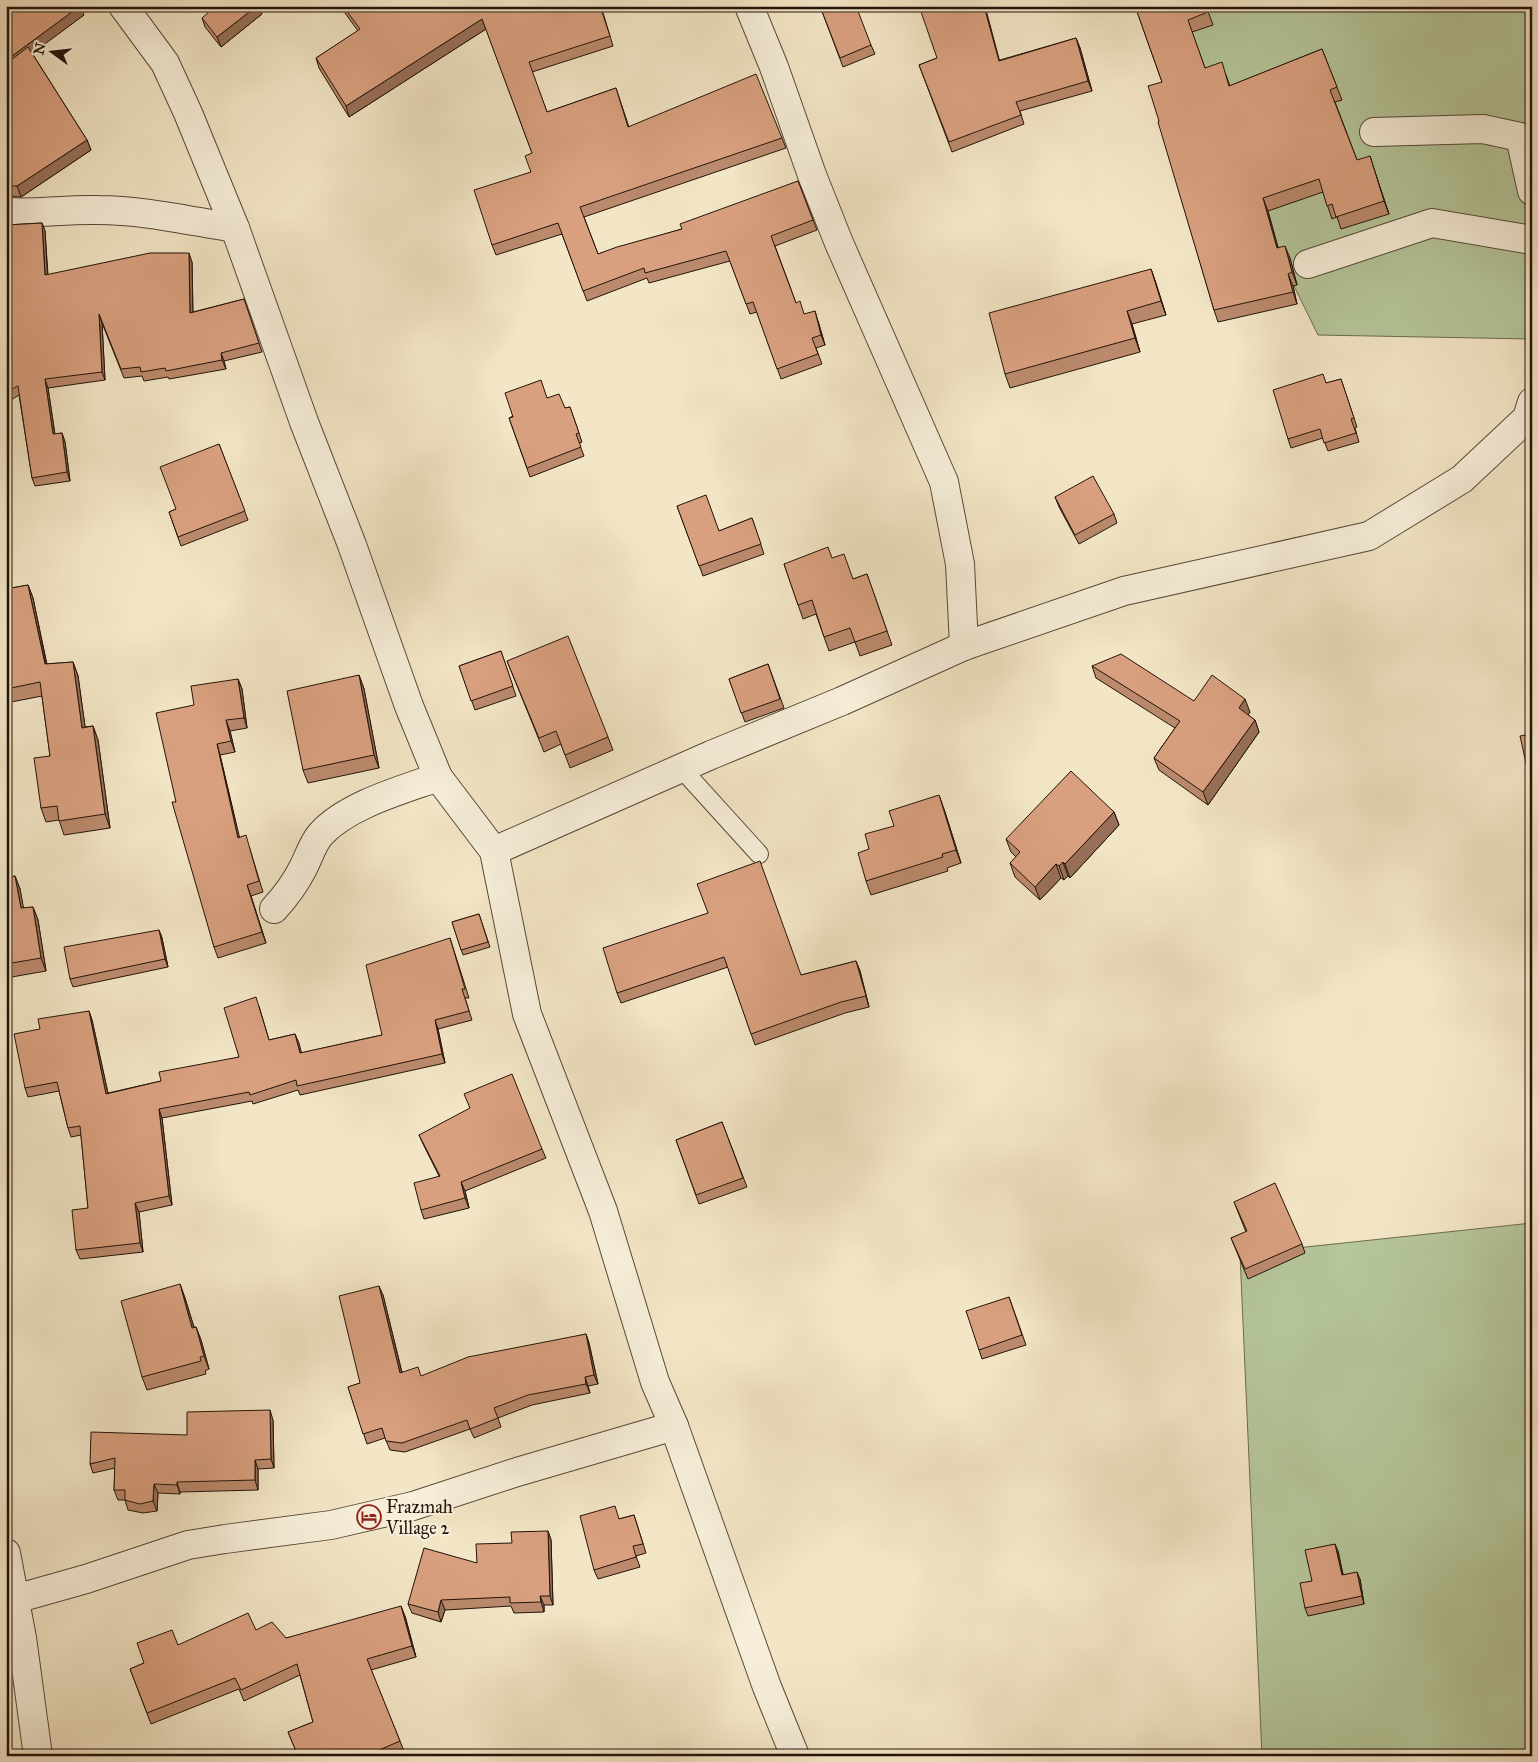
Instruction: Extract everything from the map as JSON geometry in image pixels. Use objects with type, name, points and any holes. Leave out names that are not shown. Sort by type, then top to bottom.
[{"type":"street","points":[[123,6],[165,63],[188,113],[235,228],[304,422],[352,545],[409,706],[438,777],[494,851],[527,1014],[603,1211],[655,1382],[674,1426],[764,1678],[795,1756]]},
{"type":"street","points":[[749,6],[774,67],[812,175],[839,243],[944,482],[960,564],[964,646]]},
{"type":"street","points":[[1374,132],[1483,129],[1520,137],[1532,191]]},
{"type":"street","points":[[6,212],[99,210],[150,214],[235,228]]},
{"type":"street","points":[[1308,264],[1432,223],[1532,240]]},
{"type":"street","points":[[494,851],[681,768],[842,701],[964,646],[1124,591],[1369,536],[1462,479],[1527,418],[1532,402]]},
{"type":"street","points":[[274,909],[289,893],[303,868],[310,850],[321,834],[344,816],[380,798],[438,777]]},
{"type":"street","points":[[11,1592],[86,1579],[188,1545],[331,1525],[413,1506],[517,1472],[674,1426]]},
{"type":"street","points":[[6,1552],[38,1756]]},
{"type":"lane","points":[[681,768],[759,854]]},
{"type":"green space","points":[[1157,6],[1532,6],[1532,339],[1318,335]]},
{"type":"green space","points":[[1532,1223],[1532,1756],[1262,1756],[1240,1254]]},
{"type":"building","points":[[6,6],[80,6],[12,56],[6,49]]},
{"type":"building","points":[[216,6],[257,6],[217,37],[202,18]]},
{"type":"building","points":[[343,6],[517,6],[518,8],[525,6],[600,6],[610,36],[529,62],[547,112],[616,88],[628,127],[756,74],[782,138],[580,207],[598,254],[682,229],[680,224],[798,181],[813,220],[771,236],[796,303],[800,301],[804,314],[815,311],[821,335],[812,338],[818,354],[777,369],[753,302],[746,304],[726,251],[645,273],[644,268],[583,291],[558,223],[492,245],[474,190],[531,172],[525,156],[532,153],[482,19],[346,106],[316,58],[360,29]]},
{"type":"building","points":[[820,6],[856,6],[871,45],[840,58]]},
{"type":"building","points":[[919,6],[984,6],[999,61],[1076,38],[1088,81],[1016,102],[1021,115],[949,142],[919,65],[937,58]]},
{"type":"building","points":[[1135,6],[1206,6],[1208,12],[1188,20],[1205,68],[1222,62],[1229,86],[1322,49],[1337,87],[1330,90],[1357,160],[1370,156],[1384,201],[1336,217],[1332,204],[1327,206],[1319,179],[1263,198],[1277,248],[1285,246],[1292,272],[1288,274],[1293,292],[1214,310],[1148,86],[1162,82]]},
{"type":"building","points":[[28,47],[87,140],[17,186],[6,186],[6,64]]},
{"type":"building","points":[[42,223],[45,275],[150,253],[189,253],[190,313],[244,299],[259,343],[221,353],[222,360],[166,371],[165,368],[141,372],[140,367],[121,369],[99,314],[102,372],[45,379],[53,434],[62,433],[67,472],[32,478],[18,386],[8,391],[6,388],[6,225]]},
{"type":"building","points":[[1151,269],[1161,301],[1127,311],[1135,338],[1005,374],[989,313]]},
{"type":"building","points":[[1323,374],[1326,383],[1341,379],[1354,418],[1351,419],[1356,433],[1324,443],[1320,429],[1288,439],[1273,390]]},
{"type":"building","points":[[541,380],[547,398],[559,394],[565,408],[570,407],[579,433],[576,434],[581,447],[527,468],[509,418],[513,417],[505,393]]},
{"type":"building","points":[[219,444],[245,511],[178,537],[169,512],[176,509],[160,467]]},
{"type":"building","points":[[1093,476],[1114,514],[1075,535],[1055,497]]},
{"type":"building","points":[[706,495],[719,531],[752,518],[761,544],[699,566],[677,506]]},
{"type":"building","points":[[828,547],[832,558],[844,554],[853,579],[867,574],[887,631],[855,642],[850,628],[824,637],[812,600],[798,605],[784,564]]},
{"type":"building","points":[[28,585],[45,664],[73,662],[82,728],[93,726],[105,814],[59,821],[57,806],[41,808],[34,758],[50,756],[40,682],[6,689],[6,589]]},
{"type":"building","points":[[568,636],[608,737],[565,755],[556,731],[539,738],[507,661]]},
{"type":"building","points":[[501,651],[513,686],[471,701],[459,666]]},
{"type":"building","points":[[1121,654],[1194,701],[1212,675],[1245,699],[1239,708],[1255,720],[1203,792],[1154,758],[1180,721],[1092,666]]},
{"type":"building","points":[[768,664],[780,699],[741,713],[729,679]]},
{"type":"building","points":[[359,675],[374,755],[303,770],[287,691]]},
{"type":"building","points":[[238,679],[244,718],[226,720],[231,741],[217,744],[238,838],[246,835],[259,881],[247,885],[262,932],[214,947],[172,802],[176,802],[156,713],[194,705],[191,686]]},
{"type":"building","points":[[1532,734],[1532,762],[1526,763],[1520,736]]},
{"type":"building","points":[[1071,771],[1114,812],[1065,864],[1063,862],[1059,866],[1056,864],[1035,887],[1010,863],[1020,852],[1006,839]]},
{"type":"building","points":[[939,795],[956,850],[942,854],[943,857],[866,881],[858,853],[869,849],[865,834],[894,826],[889,811]]},
{"type":"building","points":[[760,861],[801,975],[856,961],[866,996],[841,1002],[751,1034],[724,957],[617,993],[603,948],[708,913],[697,884]]},
{"type":"building","points":[[15,876],[21,908],[33,907],[41,958],[6,964],[6,878]]},
{"type":"building","points":[[479,914],[488,942],[461,950],[452,922]]},
{"type":"building","points":[[159,930],[165,959],[70,979],[64,947]]},
{"type":"building","points":[[450,938],[465,989],[462,989],[469,1011],[435,1020],[442,1054],[297,1086],[296,1080],[250,1095],[249,1092],[159,1109],[169,1196],[135,1203],[140,1243],[76,1250],[72,1210],[88,1208],[80,1126],[68,1128],[57,1082],[25,1088],[14,1034],[40,1029],[38,1019],[89,1011],[106,1094],[161,1081],[159,1072],[239,1057],[224,1008],[256,997],[269,1040],[295,1034],[300,1053],[382,1035],[366,965]]},
{"type":"building","points":[[512,1074],[542,1149],[461,1182],[465,1198],[421,1210],[414,1183],[440,1176],[419,1135],[470,1108],[464,1094]]},
{"type":"building","points":[[722,1122],[743,1178],[696,1195],[676,1140]]},
{"type":"building","points":[[1275,1183],[1302,1244],[1245,1269],[1231,1238],[1247,1231],[1234,1202]]},
{"type":"building","points":[[180,1284],[192,1328],[196,1327],[204,1356],[200,1357],[201,1361],[142,1377],[121,1301]]},
{"type":"building","points":[[379,1286],[400,1373],[418,1367],[421,1376],[468,1357],[586,1334],[594,1375],[585,1377],[586,1384],[528,1395],[494,1408],[498,1418],[470,1429],[467,1420],[402,1443],[386,1441],[382,1428],[363,1434],[348,1387],[360,1383],[339,1296]]},
{"type":"building","points":[[1009,1297],[1022,1335],[979,1350],[966,1311]]},
{"type":"building","points":[[270,1410],[271,1459],[255,1460],[255,1480],[177,1482],[177,1485],[154,1484],[153,1501],[140,1504],[125,1500],[125,1490],[114,1490],[115,1458],[90,1464],[91,1432],[187,1435],[187,1412]]},
{"type":"building","points":[[615,1506],[619,1519],[634,1515],[643,1544],[633,1546],[636,1557],[594,1570],[580,1516]]},
{"type":"building","points":[[548,1531],[550,1596],[540,1596],[541,1602],[510,1603],[510,1597],[441,1600],[438,1612],[408,1604],[424,1548],[477,1563],[476,1544],[512,1543],[511,1532]]},
{"type":"building","points":[[1335,1544],[1342,1575],[1357,1572],[1362,1596],[1305,1608],[1300,1583],[1312,1581],[1305,1550]]},
{"type":"building","points":[[401,1606],[412,1646],[367,1659],[400,1741],[377,1751],[379,1756],[298,1756],[288,1732],[313,1722],[297,1664],[241,1690],[235,1678],[147,1713],[130,1669],[144,1663],[137,1643],[172,1630],[178,1645],[248,1613],[256,1630],[272,1622],[286,1638]]},
{"type":"place","name":"Frazmah Village 2","points":[[369,1517]]}]
